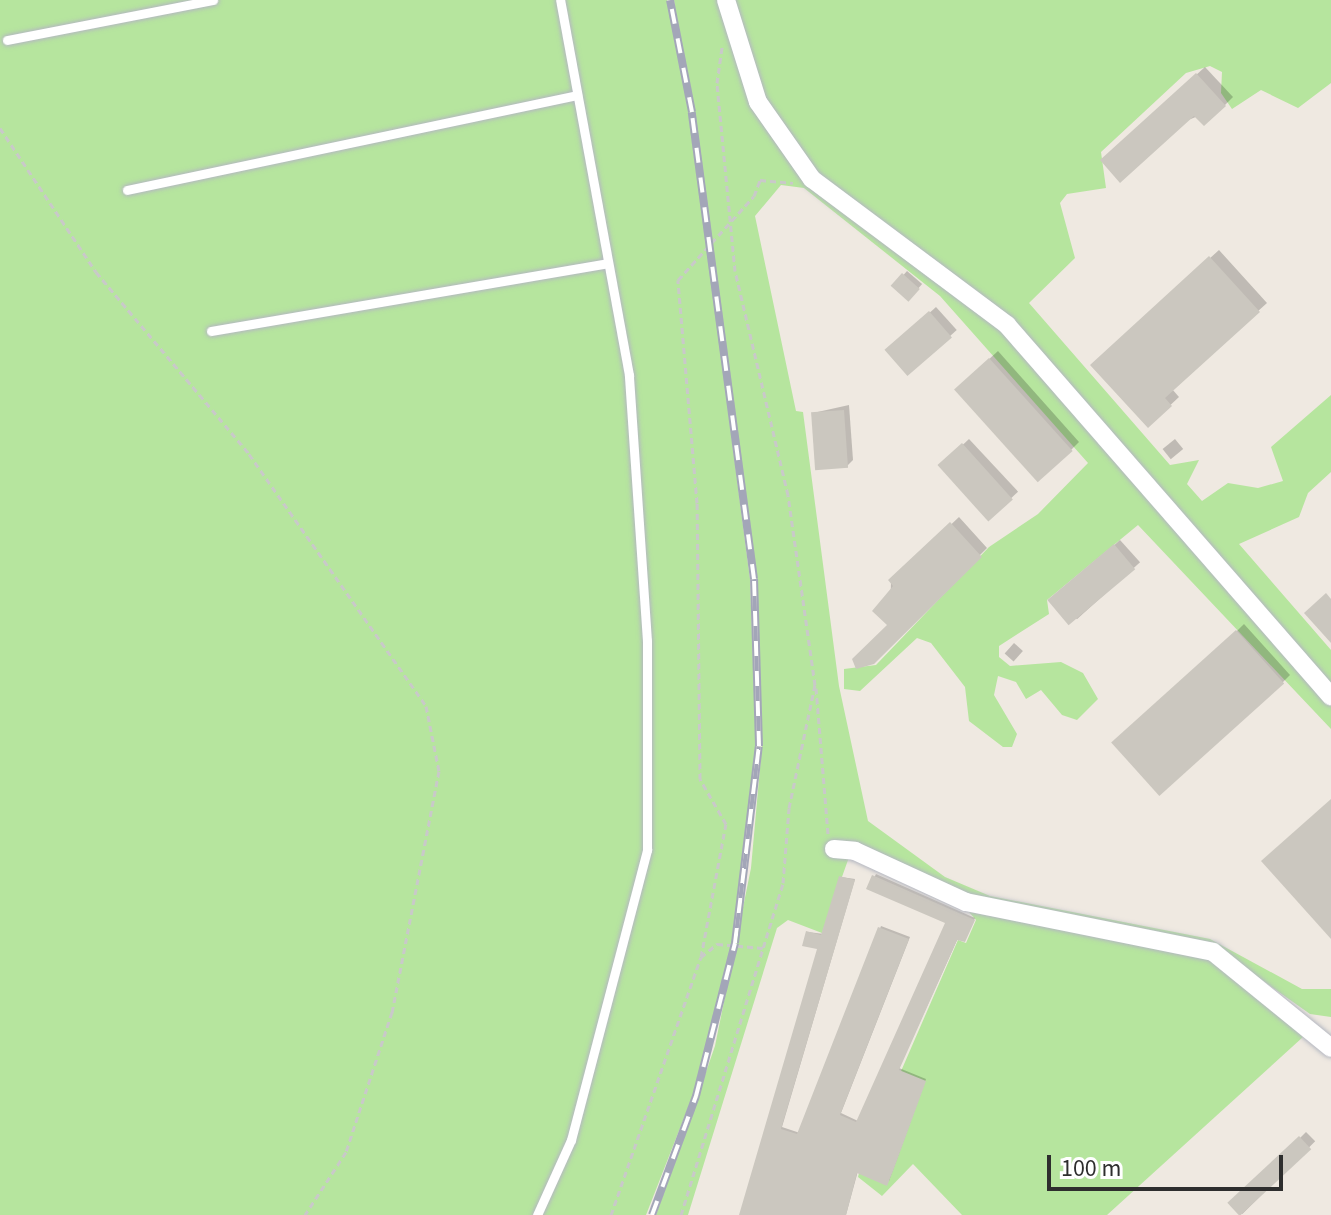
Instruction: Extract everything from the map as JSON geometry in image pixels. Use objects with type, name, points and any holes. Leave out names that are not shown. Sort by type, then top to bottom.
[{"type":"street","points":[[726,0],[758,102],[812,179],[1007,325],[1331,696]]},
{"type":"street","points":[[834,849],[855,851],[966,902],[1213,952],[1329,1041]]},
{"type":"lane","points":[[7,40],[213,0]]},
{"type":"lane","points":[[537,1215],[571,1140],[647,850],[639,487],[629,375],[560,0]]},
{"type":"lane","points":[[127,190],[577,95]]},
{"type":"lane","points":[[211,331],[607,263]]},
{"type":"path","points":[[733,30],[719,54],[717,83],[730,216],[745,325],[788,495],[827,758],[825,827],[834,849]]},
{"type":"path","points":[[0,128],[96,272],[249,454],[426,706],[439,771],[392,1012],[346,1152],[305,1215]]},
{"type":"path","points":[[611,1215],[701,957],[726,824],[700,779],[697,503],[678,280],[764,176],[812,179]]},
{"type":"path","points":[[681,1215],[783,883],[797,780],[815,685]]},
{"type":"path","points":[[701,957],[717,944],[763,948]]},
{"type":"green space","points":[[0,0],[667,0],[689,112],[750,579],[756,745],[732,944],[693,1095],[646,1215],[0,1215]]},
{"type":"green space","points":[[674,0],[721,0],[793,162],[987,315],[1331,705],[1331,729],[1138,525],[1047,600],[1049,614],[999,646],[999,657],[1010,666],[1061,662],[1083,673],[1098,699],[1077,720],[1062,715],[1041,690],[1026,699],[1016,682],[998,676],[994,695],[1017,734],[1012,747],[1003,747],[969,721],[965,687],[931,643],[917,638],[860,691],[844,689],[844,669],[876,665],[989,547],[1038,514],[1088,463],[940,296],[804,188],[781,185],[755,216],[796,411],[803,412],[839,686],[868,821],[945,877],[990,896],[1210,939],[1302,989],[1331,989],[1331,1017],[1310,1014],[1231,958],[967,899],[853,846],[822,933],[788,920],[777,928],[688,1215],[656,1215],[715,1046],[751,868],[762,746],[757,579]]},
{"type":"green space","points":[[732,0],[1331,0],[1331,83],[1298,108],[1261,90],[1232,109],[1221,93],[1222,72],[1210,66],[1186,73],[1101,152],[1106,188],[1067,194],[1060,203],[1075,258],[1029,303],[1170,465],[1199,460],[1187,484],[1202,501],[1228,483],[1258,488],[1283,481],[1271,447],[1331,395],[1331,472],[1308,493],[1299,517],[1239,544],[1331,650],[1331,686],[1024,333],[817,174],[764,99]]},
{"type":"green space","points":[[969,912],[1211,957],[1303,1037],[1107,1215],[962,1215],[913,1164],[882,1196],[858,1177],[862,1161],[958,940],[966,943],[976,920]]},
{"type":"building","points":[[1196,73],[1226,106],[1204,126],[1194,116],[1120,183],[1100,160]]},
{"type":"building","points":[[1209,256],[1260,312],[1165,398],[1172,406],[1148,428],[1090,365]]},
{"type":"building","points":[[902,273],[920,289],[908,302],[891,286]]},
{"type":"building","points":[[929,311],[952,337],[907,376],[884,350]]},
{"type":"building","points":[[989,358],[1073,451],[1038,482],[954,389]]},
{"type":"building","points":[[844,410],[848,468],[815,470],[811,412]]},
{"type":"building","points":[[962,443],[1013,499],[988,522],[937,465]]},
{"type":"building","points":[[950,522],[982,557],[874,664],[856,669],[852,659],[887,625],[872,611],[893,586],[888,580]]},
{"type":"building","points":[[1114,544],[1135,569],[1069,625],[1047,600]]},
{"type":"building","points":[[1326,593],[1331,599],[1331,643],[1304,613]]},
{"type":"building","points":[[1236,630],[1284,684],[1159,796],[1111,742]]},
{"type":"building","points":[[1331,799],[1331,939],[1261,861]]},
{"type":"building","points":[[872,875],[975,920],[965,942],[957,940],[899,1070],[926,1081],[893,1171],[887,1186],[857,1173],[846,1215],[739,1215],[817,949],[802,946],[806,931],[821,935],[839,876],[855,880],[781,1129],[797,1134],[878,927],[909,939],[840,1115],[856,1122],[945,923],[866,889]]},
{"type":"building","points":[[1299,1136],[1311,1149],[1241,1215],[1227,1203]]},
{"type":"railway","points":[[652,1215],[696,1096],[735,943],[759,746],[754,579],[692,112],[670,0]]}]
